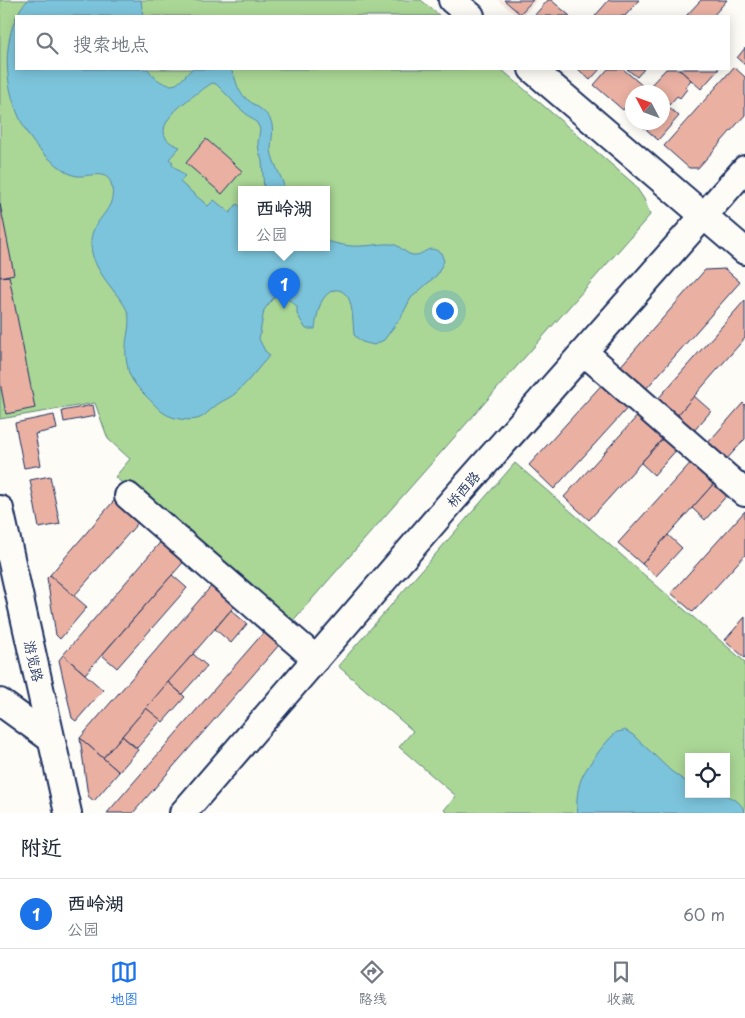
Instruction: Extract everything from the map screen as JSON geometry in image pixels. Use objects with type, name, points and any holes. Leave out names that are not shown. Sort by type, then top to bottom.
[{"type":"street","points":[[452,0],[470,15]]},
{"type":"street","points":[[533,70],[745,251]]},
{"type":"street","name":"桥西路","points":[[184,813],[453,500],[745,169]]},
{"type":"street","points":[[584,352],[745,493]]},
{"type":"street","points":[[128,496],[316,659]]},
{"type":"street","name":"游览路","points":[[0,509],[68,813]]},
{"type":"street","points":[[0,702],[51,739]]},
{"type":"shaded area","points":[[498,0],[537,0],[524,15],[516,15]]},
{"type":"green space","points":[[0,0],[421,0],[439,15],[15,15],[15,70],[502,70],[634,184],[644,199],[650,215],[290,624],[115,477],[130,459],[108,439],[95,403],[0,419]]},
{"type":"green space","points":[[515,463],[745,662],[745,813],[447,813],[444,810],[456,796],[399,747],[413,731],[338,666]]},
{"type":"water","points":[[28,0],[141,0],[143,15],[18,15]]},
{"type":"water","points":[[15,20],[15,70],[149,70],[160,81],[172,85],[178,83],[191,70],[231,70],[241,93],[270,119],[273,130],[272,155],[284,186],[264,186],[262,161],[258,143],[260,129],[257,123],[216,84],[212,83],[180,107],[166,123],[164,131],[167,140],[180,147],[169,159],[173,162],[171,164],[185,176],[180,182],[208,206],[214,200],[230,213],[238,205],[238,251],[330,251],[330,242],[352,246],[392,244],[413,255],[432,249],[441,253],[444,261],[437,275],[411,298],[401,317],[384,340],[374,345],[362,342],[354,335],[351,305],[348,297],[339,290],[330,292],[325,296],[320,306],[315,329],[306,329],[297,314],[297,306],[278,292],[264,310],[259,339],[265,351],[270,355],[241,388],[200,418],[191,420],[181,419],[163,412],[139,389],[129,373],[126,353],[128,313],[95,263],[91,249],[92,233],[111,200],[111,183],[109,179],[101,175],[75,176],[67,172],[44,154],[32,140],[15,108],[8,78],[7,62],[11,32]]},
{"type":"water","points":[[625,730],[633,735],[671,771],[685,781],[685,798],[730,797],[736,800],[745,813],[578,813],[577,804],[581,779],[598,752],[617,732]]},
{"type":"building","points":[[504,0],[533,0],[520,14]]},
{"type":"building","points":[[548,0],[551,0],[569,15],[535,15]]},
{"type":"building","points":[[609,0],[639,0],[626,15],[596,15]]},
{"type":"building","points":[[701,0],[727,0],[714,15],[687,15]]},
{"type":"building","points":[[745,48],[745,65],[737,58]]},
{"type":"building","points":[[734,67],[745,77],[745,115],[698,168],[689,168],[664,146]]},
{"type":"building","points":[[579,70],[599,70],[590,80]]},
{"type":"building","points":[[607,70],[624,70],[642,85],[625,85],[625,108],[623,110],[594,85]]},
{"type":"building","points":[[628,70],[643,70],[637,77]]},
{"type":"building","points":[[665,70],[680,70],[691,80],[680,98],[677,96],[670,104],[670,85],[651,85]]},
{"type":"building","points":[[680,70],[718,70],[701,89]]},
{"type":"building","points":[[670,109],[679,116],[670,126]]},
{"type":"building","points":[[647,130],[667,130],[658,140]]},
{"type":"building","points":[[206,139],[242,171],[222,194],[186,163]]},
{"type":"building","points":[[0,204],[14,274],[0,277]]},
{"type":"building","points":[[725,269],[740,282],[645,390],[619,368],[705,270]]},
{"type":"building","points":[[9,276],[35,408],[6,414],[0,382],[0,277]]},
{"type":"building","points":[[745,300],[745,338],[676,417],[657,400]]},
{"type":"building","points":[[606,380],[632,403],[554,489],[529,465]]},
{"type":"building","points":[[694,396],[711,411],[693,432],[676,417]]},
{"type":"building","points":[[743,403],[745,405],[745,439],[725,461],[706,445]]},
{"type":"building","points":[[93,405],[95,416],[64,422],[62,411]]},
{"type":"building","points":[[641,412],[666,435],[589,520],[564,497]]},
{"type":"building","points":[[54,415],[57,429],[35,434],[41,465],[24,468],[15,423]]},
{"type":"building","points":[[666,435],[679,447],[654,475],[641,463]]},
{"type":"building","points":[[694,459],[717,480],[642,564],[618,543]]},
{"type":"building","points":[[50,476],[60,524],[39,528],[30,480]]},
{"type":"building","points":[[717,480],[730,492],[705,520],[692,508]]},
{"type":"building","points":[[118,496],[143,517],[74,596],[50,575]]},
{"type":"building","points":[[745,511],[745,555],[693,612],[671,593]]},
{"type":"building","points":[[668,535],[682,548],[656,576],[642,564]]},
{"type":"building","points":[[164,538],[187,558],[85,674],[63,655]]},
{"type":"building","points":[[50,575],[87,607],[60,639],[56,635],[47,578]]},
{"type":"building","points":[[172,575],[187,588],[117,668],[102,655]]},
{"type":"building","points":[[214,583],[237,603],[103,758],[80,738]]},
{"type":"building","points":[[231,610],[247,624],[231,643],[215,629]]},
{"type":"building","points":[[745,617],[745,658],[725,640]]},
{"type":"building","points":[[264,632],[279,645],[133,813],[107,813]]},
{"type":"building","points":[[193,654],[207,666],[182,694],[168,682]]},
{"type":"building","points":[[63,655],[103,690],[76,721],[72,718],[59,660]]},
{"type":"building","points":[[168,682],[185,697],[163,722],[146,708]]},
{"type":"building","points":[[146,708],[161,720],[137,748],[122,736]]},
{"type":"building","points":[[122,736],[138,750],[119,772],[103,758]]},
{"type":"building","points":[[80,738],[119,772],[94,801],[88,796]]},
{"type":"place","name":"西岭湖","points":[[284,309]]}]
